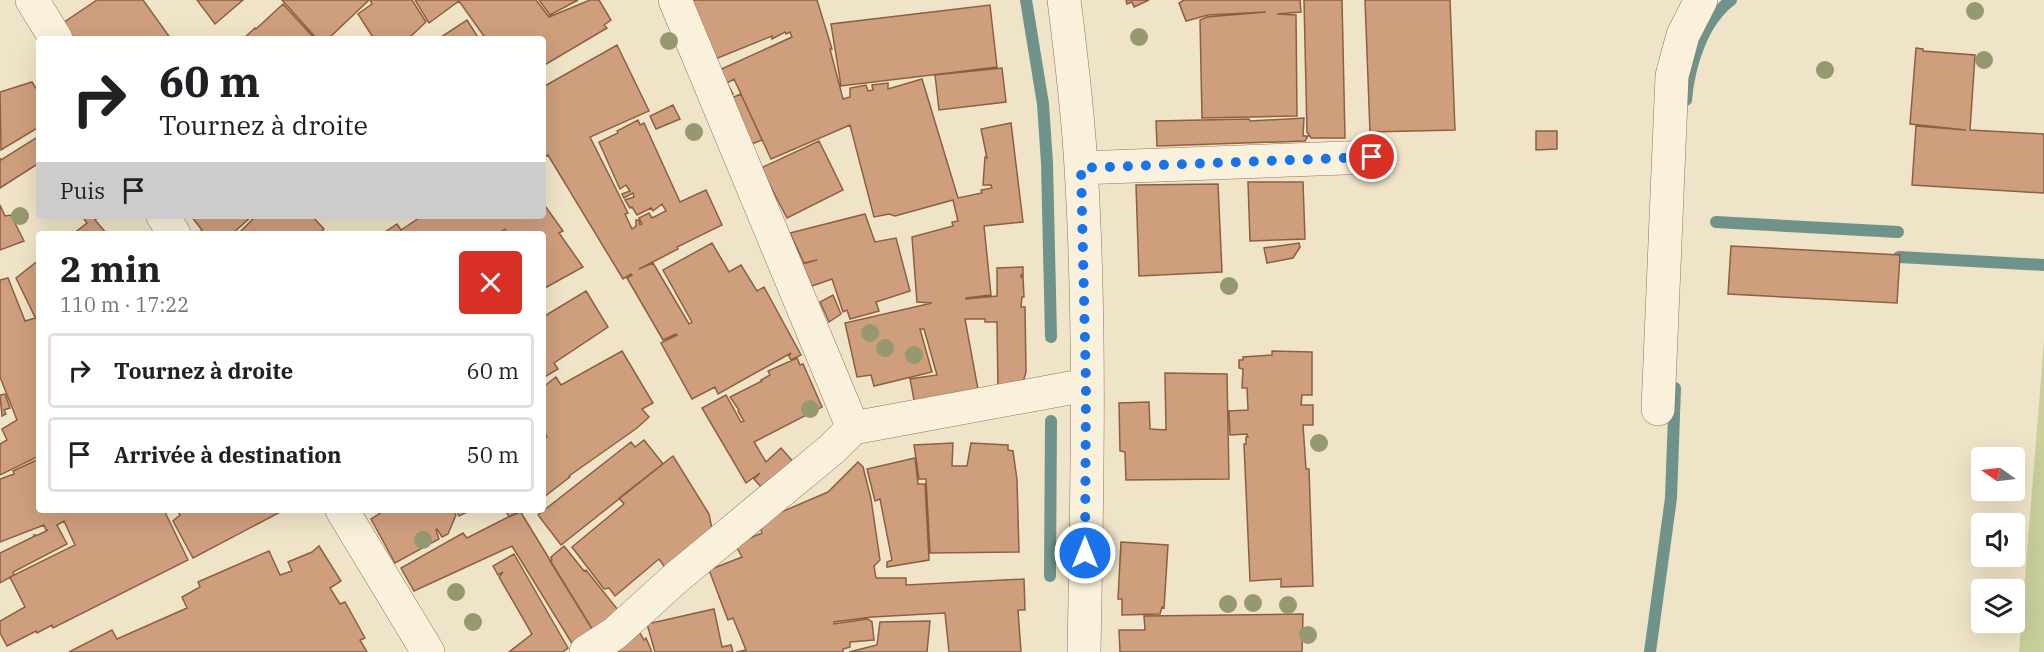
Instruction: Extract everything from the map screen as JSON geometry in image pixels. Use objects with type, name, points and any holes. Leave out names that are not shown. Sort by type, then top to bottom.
[{"type":"street","points":[[32,0],[54,36]]},
{"type":"street","points":[[675,0],[853,428]]},
{"type":"street","points":[[1064,0],[1075,88],[1081,168],[1086,385],[1084,652]]},
{"type":"street","points":[[1658,409],[1672,76],[1683,35],[1701,0]]},
{"type":"street","points":[[1081,168],[1372,157]]},
{"type":"street","points":[[586,652],[614,634],[677,577],[832,449],[853,428],[1086,385]]},
{"type":"street","points":[[344,513],[428,652]]},
{"type":"green space","points":[[2044,341],[2044,652],[2019,652],[2021,633],[2025,633],[2025,579]]},
{"type":"building","points":[[97,0],[143,0],[169,36],[68,36],[60,25]]},
{"type":"building","points":[[197,0],[243,0],[215,24]]},
{"type":"building","points":[[282,0],[369,0],[331,36],[314,36]]},
{"type":"building","points":[[370,0],[412,0],[426,22],[411,36],[372,36],[358,14],[372,4]]},
{"type":"building","points":[[415,0],[536,0],[549,17],[590,0],[599,0],[611,20],[604,25],[607,28],[546,64],[546,36],[484,36],[459,1],[429,23]]},
{"type":"building","points":[[539,0],[578,0],[550,15]]},
{"type":"building","points":[[685,0],[817,0],[832,49],[830,49],[843,99],[850,97],[850,88],[866,85],[868,91],[873,90],[872,85],[888,83],[888,89],[922,79],[958,198],[982,193],[981,190],[992,188],[991,185],[983,185],[985,157],[987,158],[981,129],[1011,123],[1023,222],[984,226],[991,295],[966,299],[997,296],[997,268],[1023,267],[1021,277],[1023,277],[1024,297],[1022,297],[1021,307],[1025,307],[1026,372],[1021,389],[998,391],[997,322],[985,322],[985,319],[965,319],[980,400],[915,405],[910,379],[937,375],[924,329],[920,329],[932,372],[874,386],[871,375],[857,377],[845,323],[932,303],[917,302],[912,237],[953,226],[952,222],[958,221],[953,200],[895,216],[889,214],[874,217],[850,125],[771,159],[734,79],[727,83],[733,94],[726,97],[715,72],[792,37],[790,32],[786,34],[785,32],[772,39],[772,36],[708,62]]},
{"type":"building","points":[[1126,0],[1149,0],[1134,7],[1132,2],[1127,4]]},
{"type":"building","points":[[1184,0],[1300,0],[1301,12],[1277,14],[1296,15],[1297,116],[1202,118],[1200,20],[1207,17],[1266,12],[1208,15],[1186,21],[1179,3]]},
{"type":"building","points":[[1304,0],[1342,0],[1345,138],[1311,138],[1307,132]]},
{"type":"building","points":[[1365,0],[1450,0],[1455,130],[1370,132]]},
{"type":"building","points":[[283,4],[312,36],[246,36]]},
{"type":"building","points":[[990,5],[997,67],[841,86],[831,24]]},
{"type":"building","points":[[467,20],[477,36],[443,36]]},
{"type":"building","points":[[617,45],[649,111],[590,137],[628,213],[625,214],[632,229],[636,226],[636,220],[639,220],[640,225],[642,224],[639,218],[649,213],[652,218],[666,211],[662,204],[653,211],[651,208],[637,215],[632,207],[630,208],[625,200],[634,197],[633,193],[624,198],[622,194],[630,191],[626,185],[620,189],[599,142],[638,120],[640,125],[644,123],[680,202],[706,190],[722,225],[639,269],[653,263],[689,324],[692,322],[663,270],[712,243],[729,272],[741,265],[757,291],[764,287],[801,355],[791,360],[789,356],[791,353],[718,394],[715,387],[692,399],[661,343],[677,335],[663,340],[627,278],[632,275],[623,279],[548,155],[546,155],[546,85]]},
{"type":"building","points":[[1916,48],[1923,49],[1923,51],[1975,55],[1970,130],[2044,134],[2044,193],[1912,185],[1916,126],[1966,130],[1910,124]]},
{"type":"building","points":[[1002,68],[1006,102],[939,110],[935,75]]},
{"type":"building","points":[[32,82],[36,88],[36,129],[1,150],[0,92]]},
{"type":"building","points":[[741,94],[762,140],[749,145],[729,99]]},
{"type":"building","points":[[673,105],[680,119],[656,129],[650,116]]},
{"type":"building","points":[[1304,118],[1303,136],[1308,136],[1305,141],[1157,146],[1156,121],[1249,119],[1250,121]]},
{"type":"building","points":[[1536,131],[1557,131],[1557,149],[1536,150]]},
{"type":"building","points":[[36,138],[36,165],[0,188],[0,158],[1,160]]},
{"type":"building","points":[[819,141],[843,190],[787,218],[761,168]]},
{"type":"building","points":[[1248,182],[1303,182],[1305,239],[1250,241]]},
{"type":"building","points":[[1218,184],[1222,272],[1139,276],[1136,185]]},
{"type":"building","points":[[0,205],[5,216],[11,215],[24,241],[0,250]]},
{"type":"building","points":[[546,207],[563,231],[559,233],[583,267],[546,287],[546,231],[506,231],[505,229],[502,231],[386,231],[397,224],[401,230],[418,219],[546,219]]},
{"type":"building","points":[[865,214],[875,242],[896,238],[910,291],[876,302],[879,311],[850,319],[847,310],[843,312],[832,279],[812,286],[802,264],[817,260],[804,263],[790,233]]},
{"type":"building","points":[[84,219],[96,219],[95,220],[104,231],[77,231],[87,223]]},
{"type":"building","points":[[193,219],[249,219],[235,231],[202,230]]},
{"type":"building","points":[[253,219],[315,219],[324,229],[322,231],[241,231]]},
{"type":"building","points":[[1299,243],[1300,247],[1293,258],[1267,263],[1264,248]]},
{"type":"building","points":[[1731,246],[1900,255],[1897,303],[1728,294]]},
{"type":"building","points":[[36,262],[36,316],[35,317],[16,278]]},
{"type":"building","points":[[8,278],[25,321],[36,318],[36,457],[0,475],[0,444],[7,440],[2,429],[17,420],[0,377],[0,280]]},
{"type":"building","points":[[586,291],[608,327],[554,363],[558,369],[546,376],[546,315]]},
{"type":"building","points":[[833,295],[841,314],[829,322],[820,302]]},
{"type":"building","points":[[622,351],[653,403],[642,409],[649,417],[637,428],[569,476],[546,495],[546,385],[556,377],[561,385]]},
{"type":"building","points":[[1272,351],[1312,352],[1312,395],[1302,395],[1301,405],[1313,405],[1313,425],[1303,425],[1306,469],[1309,469],[1313,586],[1281,587],[1281,579],[1250,581],[1244,444],[1248,437],[1247,434],[1230,435],[1229,411],[1248,410],[1247,388],[1242,388],[1243,369],[1239,368],[1239,360],[1243,360],[1243,357],[1272,355]]},
{"type":"building","points":[[797,358],[800,365],[803,364],[822,407],[754,442],[766,462],[781,448],[798,467],[762,488],[754,479],[760,473],[746,483],[702,408],[726,395],[741,422],[744,421],[730,397],[762,381],[770,375],[768,371]]},
{"type":"building","points":[[1165,373],[1227,374],[1229,479],[1126,480],[1125,452],[1120,451],[1119,403],[1149,402],[1150,429],[1166,430]]},
{"type":"building","points":[[5,394],[10,408],[4,410],[6,414],[2,416],[0,395]]},
{"type":"building","points":[[644,440],[663,464],[561,545],[538,515],[546,513],[546,509],[631,442],[635,447]]},
{"type":"building","points":[[953,443],[952,466],[967,466],[971,443],[1008,445],[1008,450],[1013,451],[1017,480],[1019,552],[930,553],[926,479],[919,479],[914,445]]},
{"type":"building","points":[[673,456],[709,514],[713,534],[669,573],[659,559],[615,596],[609,588],[604,589],[572,547],[624,504],[619,498]]},
{"type":"building","points":[[915,458],[918,484],[925,484],[929,560],[887,567],[887,562],[892,560],[880,499],[875,501],[867,469]]},
{"type":"building","points":[[36,460],[36,513],[165,513],[188,560],[53,628],[52,625],[37,633],[36,631],[7,646],[0,633],[0,621],[25,607],[10,577],[0,583],[0,553],[48,530],[44,525],[0,542],[0,479],[14,474],[13,471]],"holes":[[[64,521],[75,545],[14,575],[13,572],[67,544],[57,525]]]},
{"type":"building","points":[[858,462],[863,467],[871,499],[880,560],[874,566],[876,578],[906,578],[906,585],[1024,579],[1025,610],[1018,610],[1021,652],[949,652],[945,613],[872,617],[834,622],[834,624],[868,619],[872,622],[874,640],[850,642],[850,647],[843,649],[843,652],[736,652],[746,650],[733,618],[728,620],[709,570],[742,557],[735,544],[762,533],[758,522],[828,492]]},
{"type":"building","points":[[179,513],[278,513],[193,558],[173,521],[180,515]]},
{"type":"building","points":[[380,513],[455,513],[456,515],[448,534],[442,537],[437,529],[439,539],[395,563],[371,519]]},
{"type":"building","points":[[507,513],[518,513],[509,517]]},
{"type":"building","points":[[516,513],[521,513],[594,632],[573,645],[512,546],[414,591],[401,568],[463,533],[467,538]]},
{"type":"building","points":[[1121,542],[1168,545],[1164,608],[1162,607],[1160,614],[1122,615],[1122,599],[1118,599]]},
{"type":"building","points":[[319,546],[341,581],[330,588],[340,604],[345,602],[365,638],[360,640],[367,652],[69,652],[112,630],[117,639],[187,608],[182,597],[200,587],[198,582],[269,551],[280,575],[292,571],[288,562],[312,552]]},
{"type":"building","points":[[564,546],[622,615],[595,634],[550,561],[551,557]]},
{"type":"building","points":[[514,554],[568,648],[563,652],[509,652],[532,634],[499,577],[503,572],[498,575],[493,566]]},
{"type":"building","points":[[714,609],[722,647],[731,645],[733,652],[655,652],[647,624]]},
{"type":"building","points":[[1303,614],[1302,652],[1120,652],[1119,630],[1145,630],[1144,616]]},
{"type":"building","points":[[930,621],[927,652],[849,652],[877,645],[880,622]]},
{"type":"building","points":[[640,633],[644,640],[646,638],[652,652],[612,652]]},
{"type":"waterway","points":[[1026,0],[1043,104],[1047,163],[1051,337]]},
{"type":"waterway","points":[[1686,100],[1690,73],[1699,45],[1712,20],[1731,0]]},
{"type":"waterway","points":[[1716,222],[1898,232]]},
{"type":"waterway","points":[[1899,257],[2044,265]]},
{"type":"waterway","points":[[1650,652],[1671,498],[1675,388]]},
{"type":"waterway","points":[[1050,576],[1051,421]]},
{"type":"route","points":[[1085,553],[1086,385],[1081,168],[1372,157]]}]
